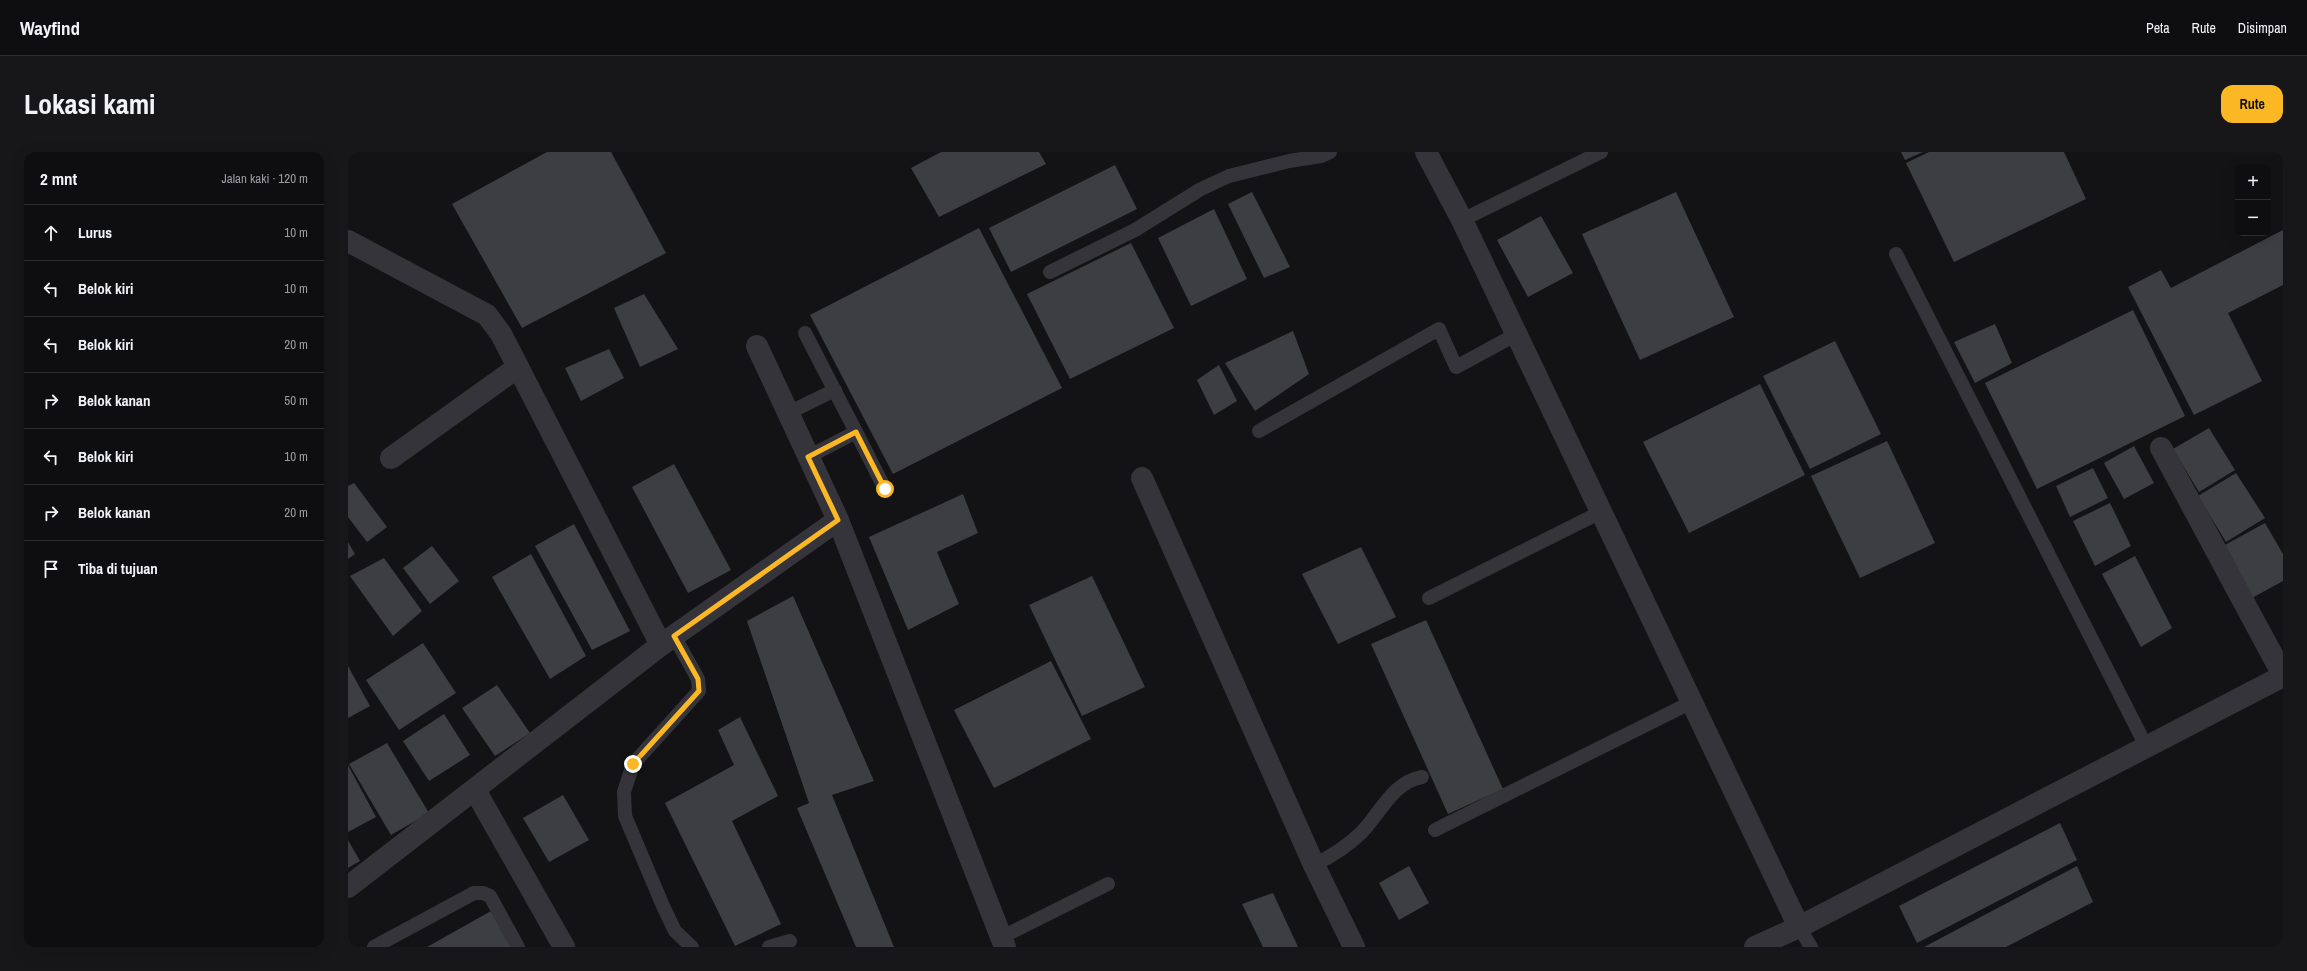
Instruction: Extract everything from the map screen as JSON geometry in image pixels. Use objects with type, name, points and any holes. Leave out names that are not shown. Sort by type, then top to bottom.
[{"type":"street","points":[[1426,152],[1462,220],[1800,926]]},
{"type":"street","points":[[348,241],[487,315],[501,334],[668,641]]},
{"type":"street","points":[[757,346],[838,520],[1004,942]]},
{"type":"street","points":[[391,458],[518,367]]},
{"type":"street","points":[[1755,947],[1800,926],[2147,748],[2283,676],[2161,448]]},
{"type":"street","points":[[1142,478],[1314,865],[1354,947]]},
{"type":"street","points":[[348,887],[668,641],[838,520]]},
{"type":"street","points":[[476,790],[564,947]]},
{"type":"lane","points":[[1050,272],[1135,230],[1201,189],[1229,176],[1283,163],[1321,156],[1330,152]]},
{"type":"lane","points":[[1462,220],[1601,152]]},
{"type":"lane","points":[[1896,254],[2147,748]]},
{"type":"lane","points":[[1259,431],[1439,329],[1456,368],[1516,334]]},
{"type":"lane","points":[[805,333],[885,489]]},
{"type":"lane","points":[[788,413],[835,390]]},
{"type":"lane","points":[[808,457],[856,432]]},
{"type":"lane","points":[[1429,598],[1601,512]]},
{"type":"lane","points":[[668,641],[698,679],[699,691],[633,764],[624,792],[625,816],[675,931],[692,947]]},
{"type":"lane","points":[[1435,830],[1692,702]]},
{"type":"lane","points":[[1314,865],[1338,852],[1362,832],[1405,782],[1422,777]]},
{"type":"lane","points":[[1004,942],[1108,884]]},
{"type":"lane","points":[[374,947],[474,893],[483,893],[490,896],[518,947]]},
{"type":"lane","points":[[1800,926],[1811,947]]},
{"type":"lane","points":[[769,947],[790,941]]},
{"type":"building","points":[[547,152],[611,152],[666,253],[522,328],[452,204]]},
{"type":"building","points":[[941,152],[1039,152],[1046,164],[939,217],[911,168]]},
{"type":"building","points":[[1901,152],[1923,152],[1905,160]]},
{"type":"building","points":[[1929,152],[2064,152],[2086,199],[1954,262],[1906,163]]},
{"type":"building","points":[[1115,165],[1137,209],[1011,272],[989,228]]},
{"type":"building","points":[[1252,192],[1290,267],[1264,278],[1228,204]]},
{"type":"building","points":[[1676,192],[1734,317],[1640,360],[1582,234]]},
{"type":"building","points":[[1214,209],[1247,279],[1191,306],[1158,238]]},
{"type":"building","points":[[1541,216],[1573,273],[1528,297],[1497,240]]},
{"type":"building","points":[[979,228],[1062,388],[893,474],[810,315]]},
{"type":"building","points":[[2283,230],[2283,285],[2228,313],[2262,381],[2194,415],[2128,287],[2161,270],[2171,288]]},
{"type":"building","points":[[1131,243],[1174,328],[1070,379],[1027,294]]},
{"type":"building","points":[[644,294],[678,349],[640,367],[614,308]]},
{"type":"building","points":[[2133,310],[2185,416],[2037,489],[1985,383]]},
{"type":"building","points":[[1995,324],[2012,363],[1975,383],[1954,342]]},
{"type":"building","points":[[1293,331],[1309,374],[1255,411],[1225,363]]},
{"type":"building","points":[[1835,341],[1881,434],[1810,469],[1763,376]]},
{"type":"building","points":[[609,349],[624,378],[581,401],[565,368]]},
{"type":"building","points":[[1219,365],[1237,401],[1214,415],[1197,380]]},
{"type":"building","points":[[1760,384],[1805,475],[1689,533],[1643,442]]},
{"type":"building","points":[[2209,428],[2235,470],[2199,492],[2173,449]]},
{"type":"building","points":[[1887,441],[1935,543],[1860,578],[1811,476]]},
{"type":"building","points":[[2134,446],[2154,483],[2124,499],[2104,463]]},
{"type":"building","points":[[674,464],[731,570],[688,593],[632,487]]},
{"type":"building","points":[[2093,468],[2108,498],[2070,517],[2056,486]]},
{"type":"building","points":[[2236,473],[2265,518],[2226,542],[2198,496]]},
{"type":"building","points":[[354,483],[387,527],[367,542],[348,517],[348,486]]},
{"type":"building","points":[[963,494],[978,533],[937,552],[959,604],[908,630],[869,537]]},
{"type":"building","points":[[2110,503],[2131,546],[2095,566],[2073,521]]},
{"type":"building","points":[[2265,523],[2283,554],[2283,581],[2252,598],[2223,546]]},
{"type":"building","points":[[574,524],[630,631],[592,650],[535,546]]},
{"type":"building","points":[[348,542],[355,554],[348,559]]},
{"type":"building","points":[[432,546],[459,581],[430,604],[403,568]]},
{"type":"building","points":[[1361,547],[1396,617],[1338,644],[1302,574]]},
{"type":"building","points":[[531,554],[586,656],[550,679],[492,577]]},
{"type":"building","points":[[2135,556],[2172,628],[2141,647],[2102,574]]},
{"type":"building","points":[[384,558],[422,611],[393,636],[350,576]]},
{"type":"building","points":[[1092,576],[1145,687],[1082,716],[1029,605]]},
{"type":"building","points":[[793,596],[874,781],[832,795],[894,947],[856,947],[797,808],[809,803],[747,621]]},
{"type":"building","points":[[1426,620],[1503,789],[1448,814],[1371,644]]},
{"type":"building","points":[[423,643],[456,693],[399,730],[366,680]]},
{"type":"building","points":[[1051,661],[1091,739],[994,788],[954,710]]},
{"type":"building","points":[[348,666],[370,706],[348,718]]},
{"type":"building","points":[[497,685],[530,733],[495,756],[462,708]]},
{"type":"building","points":[[444,714],[470,755],[429,781],[403,741]]},
{"type":"building","points":[[740,717],[778,796],[732,821],[781,924],[735,946],[665,803],[734,765],[718,730]]},
{"type":"building","points":[[387,743],[429,813],[391,835],[349,764]]},
{"type":"building","points":[[348,765],[376,817],[348,832]]},
{"type":"building","points":[[563,795],[589,840],[549,862],[523,818]]},
{"type":"building","points":[[2060,823],[2077,860],[1917,943],[1899,906]]},
{"type":"building","points":[[348,840],[360,861],[348,868]]},
{"type":"building","points":[[1409,866],[1429,903],[1399,920],[1379,883]]},
{"type":"building","points":[[2077,866],[2093,902],[2006,947],[1924,947]]},
{"type":"building","points":[[1273,893],[1298,947],[1263,947],[1242,904]]},
{"type":"building","points":[[491,911],[511,947],[427,947]]},
{"type":"route","points":[[633,764],[699,691],[698,679],[674,636],[838,520],[808,457],[830,447],[856,432],[885,489]]}]
